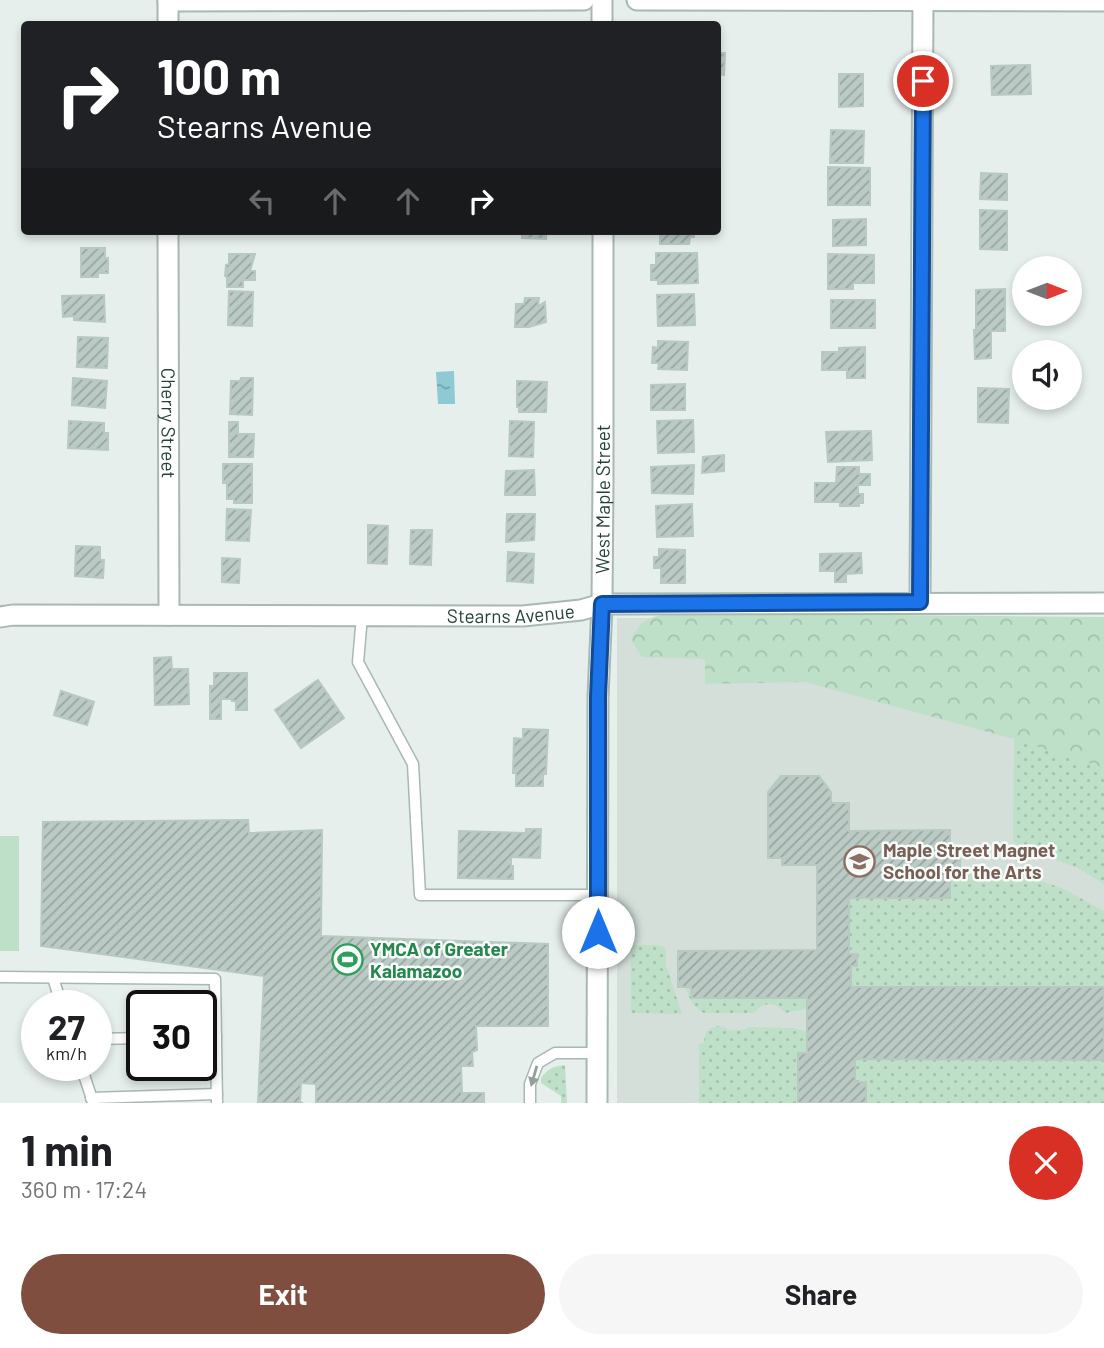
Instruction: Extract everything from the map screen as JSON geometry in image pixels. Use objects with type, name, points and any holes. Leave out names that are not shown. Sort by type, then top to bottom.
[{"type":"street","points":[[168,21],[168,1],[584,0]]},
{"type":"street","points":[[602,0],[602,21]]},
{"type":"street","points":[[637,0],[1104,1]]},
{"type":"street","points":[[920,602],[923,0]]},
{"type":"street","name":"Cherry Street","points":[[168,235],[169,615]]},
{"type":"street","name":"West Maple Street","points":[[597,1103],[603,235]]},
{"type":"street","name":"Stearns Avenue","points":[[0,617],[523,616],[581,610],[602,604],[1104,603]]},
{"type":"lane","points":[[362,616],[358,662],[413,764],[420,895],[598,895]]},
{"type":"lane","points":[[0,977],[215,979],[215,990]]},
{"type":"lane","points":[[53,978],[57,990]]},
{"type":"lane","points":[[530,1103],[530,1084],[538,1063],[555,1053],[597,1053]]},
{"type":"lane","points":[[86,1081],[92,1100],[217,1098]]},
{"type":"shaded area","name":"Maple Street Magnet School for the Arts","points":[[1104,617],[1104,1103],[617,1103],[617,618]]},
{"type":"green space","points":[[662,615],[1104,617],[1104,768],[1014,739],[805,682],[705,684],[705,659],[642,657],[631,640],[644,622]]},
{"type":"green space","points":[[1014,739],[1104,768],[1104,884],[1078,868],[1013,842]]},
{"type":"green space","points":[[0,836],[19,836],[19,951],[0,951]]},
{"type":"green space","points":[[1013,872],[1062,888],[1104,911],[1104,987],[851,987],[849,898],[949,898],[950,875]]},
{"type":"green space","points":[[631,945],[660,945],[666,949],[666,965],[682,1014],[631,1013]]},
{"type":"green space","points":[[685,987],[691,987],[692,998],[807,998],[807,1009],[785,1013],[769,1004],[761,1006],[755,1013],[704,1013],[694,1005]]},
{"type":"green space","points":[[719,1026],[734,1030],[750,1027],[807,1031],[807,1053],[798,1053],[798,1103],[699,1103],[699,1044],[704,1043],[707,1031]]},
{"type":"green space","points":[[855,1059],[1104,1060],[1104,1103],[866,1103],[866,1083],[855,1082]]},
{"type":"green space","points":[[565,1065],[567,1103],[561,1103],[561,1096],[541,1083],[541,1078],[551,1068]]},
{"type":"water","points":[[454,371],[455,404],[438,404],[436,372]]},
{"type":"building","points":[[721,53],[725,53],[724,75],[721,74]]},
{"type":"building","points":[[1030,65],[1031,94],[992,95],[991,66]]},
{"type":"building","points":[[839,74],[863,74],[863,106],[839,107]]},
{"type":"building","points":[[831,130],[864,131],[863,163],[830,163]]},
{"type":"building","points":[[828,167],[870,168],[870,205],[828,205]]},
{"type":"building","points":[[981,173],[1007,174],[1007,200],[980,199]]},
{"type":"building","points":[[980,210],[1007,211],[1007,250],[980,249]]},
{"type":"building","points":[[866,219],[866,245],[833,246],[833,220]]},
{"type":"building","points":[[522,235],[546,235],[546,239],[522,238]]},
{"type":"building","points":[[660,235],[694,235],[690,237],[689,244],[660,244]]},
{"type":"building","points":[[81,248],[105,248],[108,273],[98,273],[98,277],[81,277]]},
{"type":"building","points":[[656,253],[697,253],[698,283],[658,284],[658,280],[651,280],[651,265],[656,265]]},
{"type":"building","points":[[229,254],[255,254],[250,271],[255,271],[255,280],[243,280],[243,287],[227,287],[225,276]]},
{"type":"building","points":[[828,254],[874,255],[874,283],[853,283],[853,289],[828,289]]},
{"type":"building","points":[[1005,289],[1005,331],[991,331],[991,358],[975,359],[976,290]]},
{"type":"building","points":[[229,291],[253,292],[252,326],[228,325]]},
{"type":"building","points":[[694,294],[695,325],[658,326],[657,295]]},
{"type":"building","points":[[104,295],[105,322],[74,320],[74,316],[63,317],[62,296]]},
{"type":"building","points":[[525,298],[539,298],[538,306],[545,302],[546,322],[529,327],[515,327],[516,304],[524,304]]},
{"type":"building","points":[[831,300],[875,300],[875,328],[831,328]]},
{"type":"building","points":[[78,337],[108,338],[107,368],[77,367]]},
{"type":"building","points":[[658,341],[688,342],[687,370],[658,369],[659,363],[652,363],[653,347],[658,348]]},
{"type":"building","points":[[865,347],[865,378],[847,378],[847,370],[822,370],[822,352]]},
{"type":"building","points":[[73,378],[107,381],[105,408],[72,405]]},
{"type":"building","points":[[241,378],[253,378],[252,415],[230,414],[231,381],[240,381]]},
{"type":"building","points":[[517,381],[547,382],[546,412],[519,412]]},
{"type":"building","points":[[685,384],[685,410],[651,410],[651,385]]},
{"type":"building","points":[[978,388],[1009,389],[1008,423],[978,422]]},
{"type":"building","points":[[693,420],[694,452],[658,453],[657,421]]},
{"type":"building","points":[[69,421],[104,423],[104,433],[108,433],[108,450],[68,448]]},
{"type":"building","points":[[510,421],[534,422],[533,457],[509,456]]},
{"type":"building","points":[[229,422],[238,422],[238,434],[254,434],[253,457],[229,457]]},
{"type":"building","points":[[871,431],[872,460],[828,462],[826,432]]},
{"type":"building","points":[[724,455],[724,471],[702,473],[703,457]]},
{"type":"building","points":[[223,464],[252,464],[252,503],[234,503],[234,499],[227,499],[227,483],[223,483]]},
{"type":"building","points":[[694,465],[693,494],[652,493],[651,467]]},
{"type":"building","points":[[837,467],[859,467],[859,474],[870,474],[870,485],[858,485],[858,494],[863,494],[863,503],[859,503],[859,506],[840,506],[840,502],[815,502],[815,483],[836,483]]},
{"type":"building","points":[[534,470],[535,495],[505,495],[506,471]]},
{"type":"building","points":[[692,504],[693,536],[657,537],[656,506]]},
{"type":"building","points":[[227,509],[251,510],[249,541],[226,540]]},
{"type":"building","points":[[507,514],[535,514],[534,540],[506,542]]},
{"type":"building","points":[[368,525],[388,526],[387,564],[368,563]]},
{"type":"building","points":[[411,530],[432,530],[431,565],[410,564]]},
{"type":"building","points":[[76,546],[100,547],[100,560],[104,560],[103,578],[75,576]]},
{"type":"building","points":[[659,549],[685,550],[685,583],[661,583],[661,568],[654,568],[654,557],[659,557]]},
{"type":"building","points":[[508,552],[534,554],[533,583],[507,581]]},
{"type":"building","points":[[861,553],[862,573],[846,574],[846,582],[835,582],[835,571],[820,571],[820,554]]},
{"type":"building","points":[[222,558],[240,559],[239,583],[222,582]]},
{"type":"building","points":[[171,657],[172,669],[188,669],[189,704],[155,705],[154,658]]},
{"type":"building","points":[[214,673],[247,673],[247,710],[236,710],[236,701],[232,699],[221,699],[221,719],[210,719],[210,686],[214,686]]},
{"type":"building","points":[[318,680],[344,718],[301,748],[275,710]]},
{"type":"building","points":[[61,691],[94,702],[87,725],[54,715]]},
{"type":"building","points":[[523,729],[548,730],[543,786],[516,786],[516,773],[513,773],[514,738],[523,739]]},
{"type":"building","points":[[781,776],[819,776],[831,792],[831,803],[849,803],[849,831],[950,830],[950,850],[960,850],[960,875],[950,875],[950,898],[849,898],[849,954],[857,954],[857,966],[851,966],[851,987],[1104,987],[1104,1060],[855,1059],[855,1082],[866,1082],[866,1103],[798,1103],[798,1053],[807,1053],[807,998],[692,998],[691,987],[678,987],[678,951],[817,950],[817,865],[782,865],[782,858],[768,858],[768,792]]},
{"type":"building","name":"YMCA of Greater Kalamazoo","points":[[248,820],[249,833],[322,830],[321,936],[548,944],[548,1026],[476,1026],[477,1050],[472,1052],[473,1066],[461,1066],[462,1093],[484,1093],[484,1103],[316,1103],[316,1084],[301,1083],[300,1102],[303,1103],[258,1103],[264,976],[41,946],[43,822]]},
{"type":"building","points":[[526,829],[541,829],[540,858],[511,857],[513,879],[458,878],[459,831],[526,833]]},
{"type":"place","name":"Maple Street Magnet School for the Arts","points":[[860,861]]},
{"type":"place","name":"YMCA of Greater Kalamazoo","points":[[347,960]]},
{"type":"route","points":[[598,932],[598,697],[602,604],[920,602],[923,81]]}]
